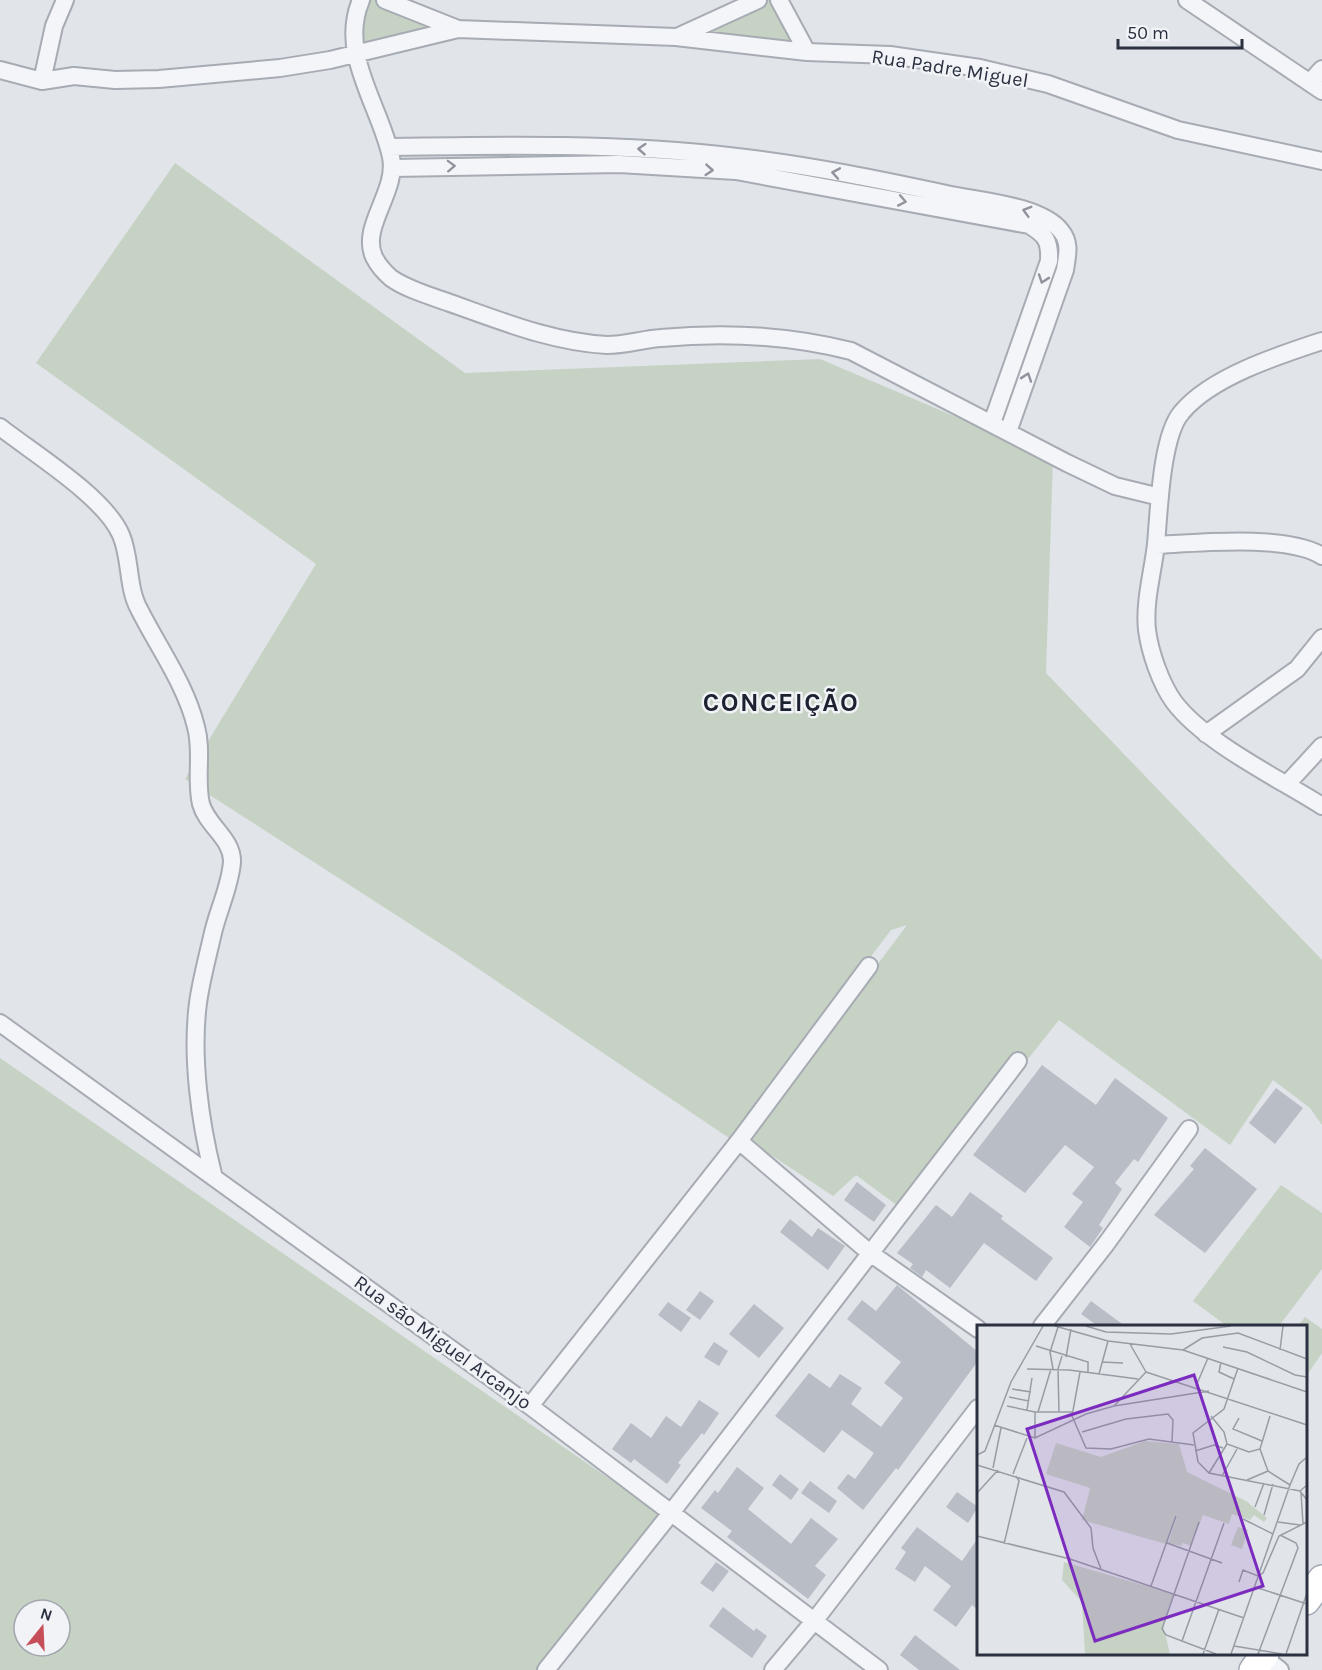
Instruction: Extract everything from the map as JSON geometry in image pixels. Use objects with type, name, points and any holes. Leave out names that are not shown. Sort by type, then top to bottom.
[{"type":"street","points":[[42,81],[54,26],[65,0]]},
{"type":"street","points":[[361,0],[355,22],[357,60],[388,147],[393,168],[389,189],[370,241],[373,255],[379,266],[392,278],[422,293],[558,339],[609,345],[661,338],[761,334],[814,341],[851,351],[1115,486],[1160,497]]},
{"type":"street","points":[[385,0],[458,29]]},
{"type":"street","points":[[676,37],[758,0]]},
{"type":"street","points":[[779,0],[807,52]]},
{"type":"street","points":[[1187,0],[1318,80]]},
{"type":"street","points":[[0,70],[42,81],[74,76],[115,80],[159,79],[357,60],[458,29]]},
{"type":"street","name":"Rua Padre Miguel","points":[[458,29],[676,37],[807,52],[890,55],[980,68],[1048,84],[1179,130],[1322,161]]},
{"type":"street","points":[[388,147],[511,145],[621,148],[738,157],[905,186],[1044,216],[1062,231],[1068,246],[1065,270],[1008,432]]},
{"type":"street","points":[[393,168],[619,164],[736,171],[1029,225],[1045,234],[1050,244],[1049,261],[992,423]]},
{"type":"street","points":[[1322,341],[1265,360],[1194,398],[1179,415],[1172,431],[1160,497],[1156,545],[1148,596],[1147,630],[1174,702],[1206,734],[1322,806]]},
{"type":"street","points":[[0,427],[89,495],[120,531],[127,548],[136,604],[152,629],[196,725],[200,743],[200,801],[207,819],[230,847],[232,859],[231,875],[213,929],[198,1005],[198,1095],[213,1174]]},
{"type":"street","points":[[1156,545],[1264,543],[1301,547],[1322,556]]},
{"type":"street","points":[[1206,734],[1297,669],[1322,638]]},
{"type":"street","points":[[1287,784],[1322,746]]},
{"type":"street","points":[[530,1406],[739,1142],[869,966]]},
{"type":"street","name":"Rua são Miguel Arcanjo","points":[[0,1023],[213,1174],[530,1406],[879,1670]]},
{"type":"street","points":[[546,1670],[670,1513],[1018,1060]]},
{"type":"street","points":[[1043,1325],[1106,1244],[1189,1129]]},
{"type":"street","points":[[739,1142],[870,1253],[977,1328]]},
{"type":"street","points":[[773,1670],[815,1620],[977,1409]]},
{"type":"green space","points":[[365,0],[376,0],[442,26],[363,48],[358,24]]},
{"type":"green space","points":[[752,0],[786,0],[802,48],[683,39]]},
{"type":"green space","points":[[175,163],[465,373],[820,359],[1053,458],[1046,673],[1322,960],[1322,1125],[1310,1108],[1273,1080],[1230,1145],[1059,1020],[906,1212],[856,1175],[833,1196],[747,1139],[907,925],[891,930],[732,1140],[455,953],[185,779],[316,564],[36,363]]},
{"type":"green space","points":[[0,1058],[672,1522],[557,1670],[0,1670]]},
{"type":"green space","points":[[1281,1185],[1322,1213],[1322,1269],[1280,1325],[1226,1325],[1193,1301]]},
{"type":"green space","points":[[1305,1317],[1322,1329],[1322,1353],[1307,1375],[1307,1325],[1299,1325]]},
{"type":"building","points":[[1042,1065],[1096,1105],[1115,1078],[1168,1118],[1138,1162],[1134,1159],[1115,1183],[1122,1189],[1099,1225],[1103,1228],[1090,1247],[1064,1227],[1083,1202],[1072,1194],[1094,1167],[1065,1145],[1025,1193],[973,1155]]},
{"type":"building","points":[[1276,1088],[1303,1108],[1275,1144],[1249,1123]]},
{"type":"building","points":[[1205,1148],[1257,1189],[1205,1253],[1154,1215],[1194,1169],[1190,1166]]},
{"type":"building","points":[[857,1182],[886,1205],[874,1222],[844,1200]]},
{"type":"building","points":[[970,1192],[1003,1216],[1001,1219],[1053,1258],[1036,1281],[984,1243],[950,1288],[926,1270],[922,1277],[910,1268],[913,1264],[897,1253],[936,1205],[952,1217]]},
{"type":"building","points":[[790,1219],[812,1237],[818,1228],[845,1246],[828,1270],[780,1232]]},
{"type":"building","points":[[897,1285],[977,1351],[977,1362],[898,1470],[896,1468],[863,1510],[837,1488],[848,1474],[855,1479],[874,1453],[842,1430],[824,1453],[775,1416],[809,1373],[830,1388],[840,1374],[862,1388],[851,1404],[881,1427],[903,1398],[884,1383],[901,1362],[847,1319],[862,1300],[876,1311]]},
{"type":"building","points":[[700,1291],[714,1301],[700,1320],[686,1310]]},
{"type":"building","points":[[1091,1301],[1124,1325],[1097,1325],[1081,1314]]},
{"type":"building","points":[[668,1302],[691,1318],[681,1332],[658,1315]]},
{"type":"building","points":[[754,1304],[784,1328],[759,1358],[729,1334]]},
{"type":"building","points":[[714,1342],[728,1351],[719,1366],[704,1357]]},
{"type":"building","points":[[699,1400],[719,1413],[704,1435],[702,1433],[678,1463],[681,1465],[667,1484],[634,1459],[631,1463],[612,1449],[631,1423],[651,1438],[666,1416],[681,1427]]},
{"type":"building","points":[[737,1467],[764,1488],[748,1509],[791,1544],[811,1518],[838,1539],[815,1566],[826,1575],[808,1599],[727,1537],[732,1531],[701,1508],[715,1490],[718,1493]]},
{"type":"building","points":[[780,1474],[799,1489],[791,1500],[772,1485]]},
{"type":"building","points":[[810,1481],[837,1501],[829,1513],[801,1493]]},
{"type":"building","points":[[957,1492],[977,1509],[968,1523],[946,1507]]},
{"type":"building","points":[[917,1527],[962,1561],[977,1539],[977,1609],[972,1605],[956,1627],[933,1610],[951,1586],[925,1566],[915,1582],[895,1569],[906,1552],[901,1548]]},
{"type":"building","points":[[716,1562],[729,1571],[713,1592],[700,1583]]},
{"type":"building","points":[[723,1607],[754,1631],[756,1628],[767,1636],[752,1658],[709,1626]]},
{"type":"building","points":[[915,1635],[960,1670],[919,1670],[900,1655]]},
{"type":"district","name":"CONCEIÇÃO","points":[[781,702]]}]
